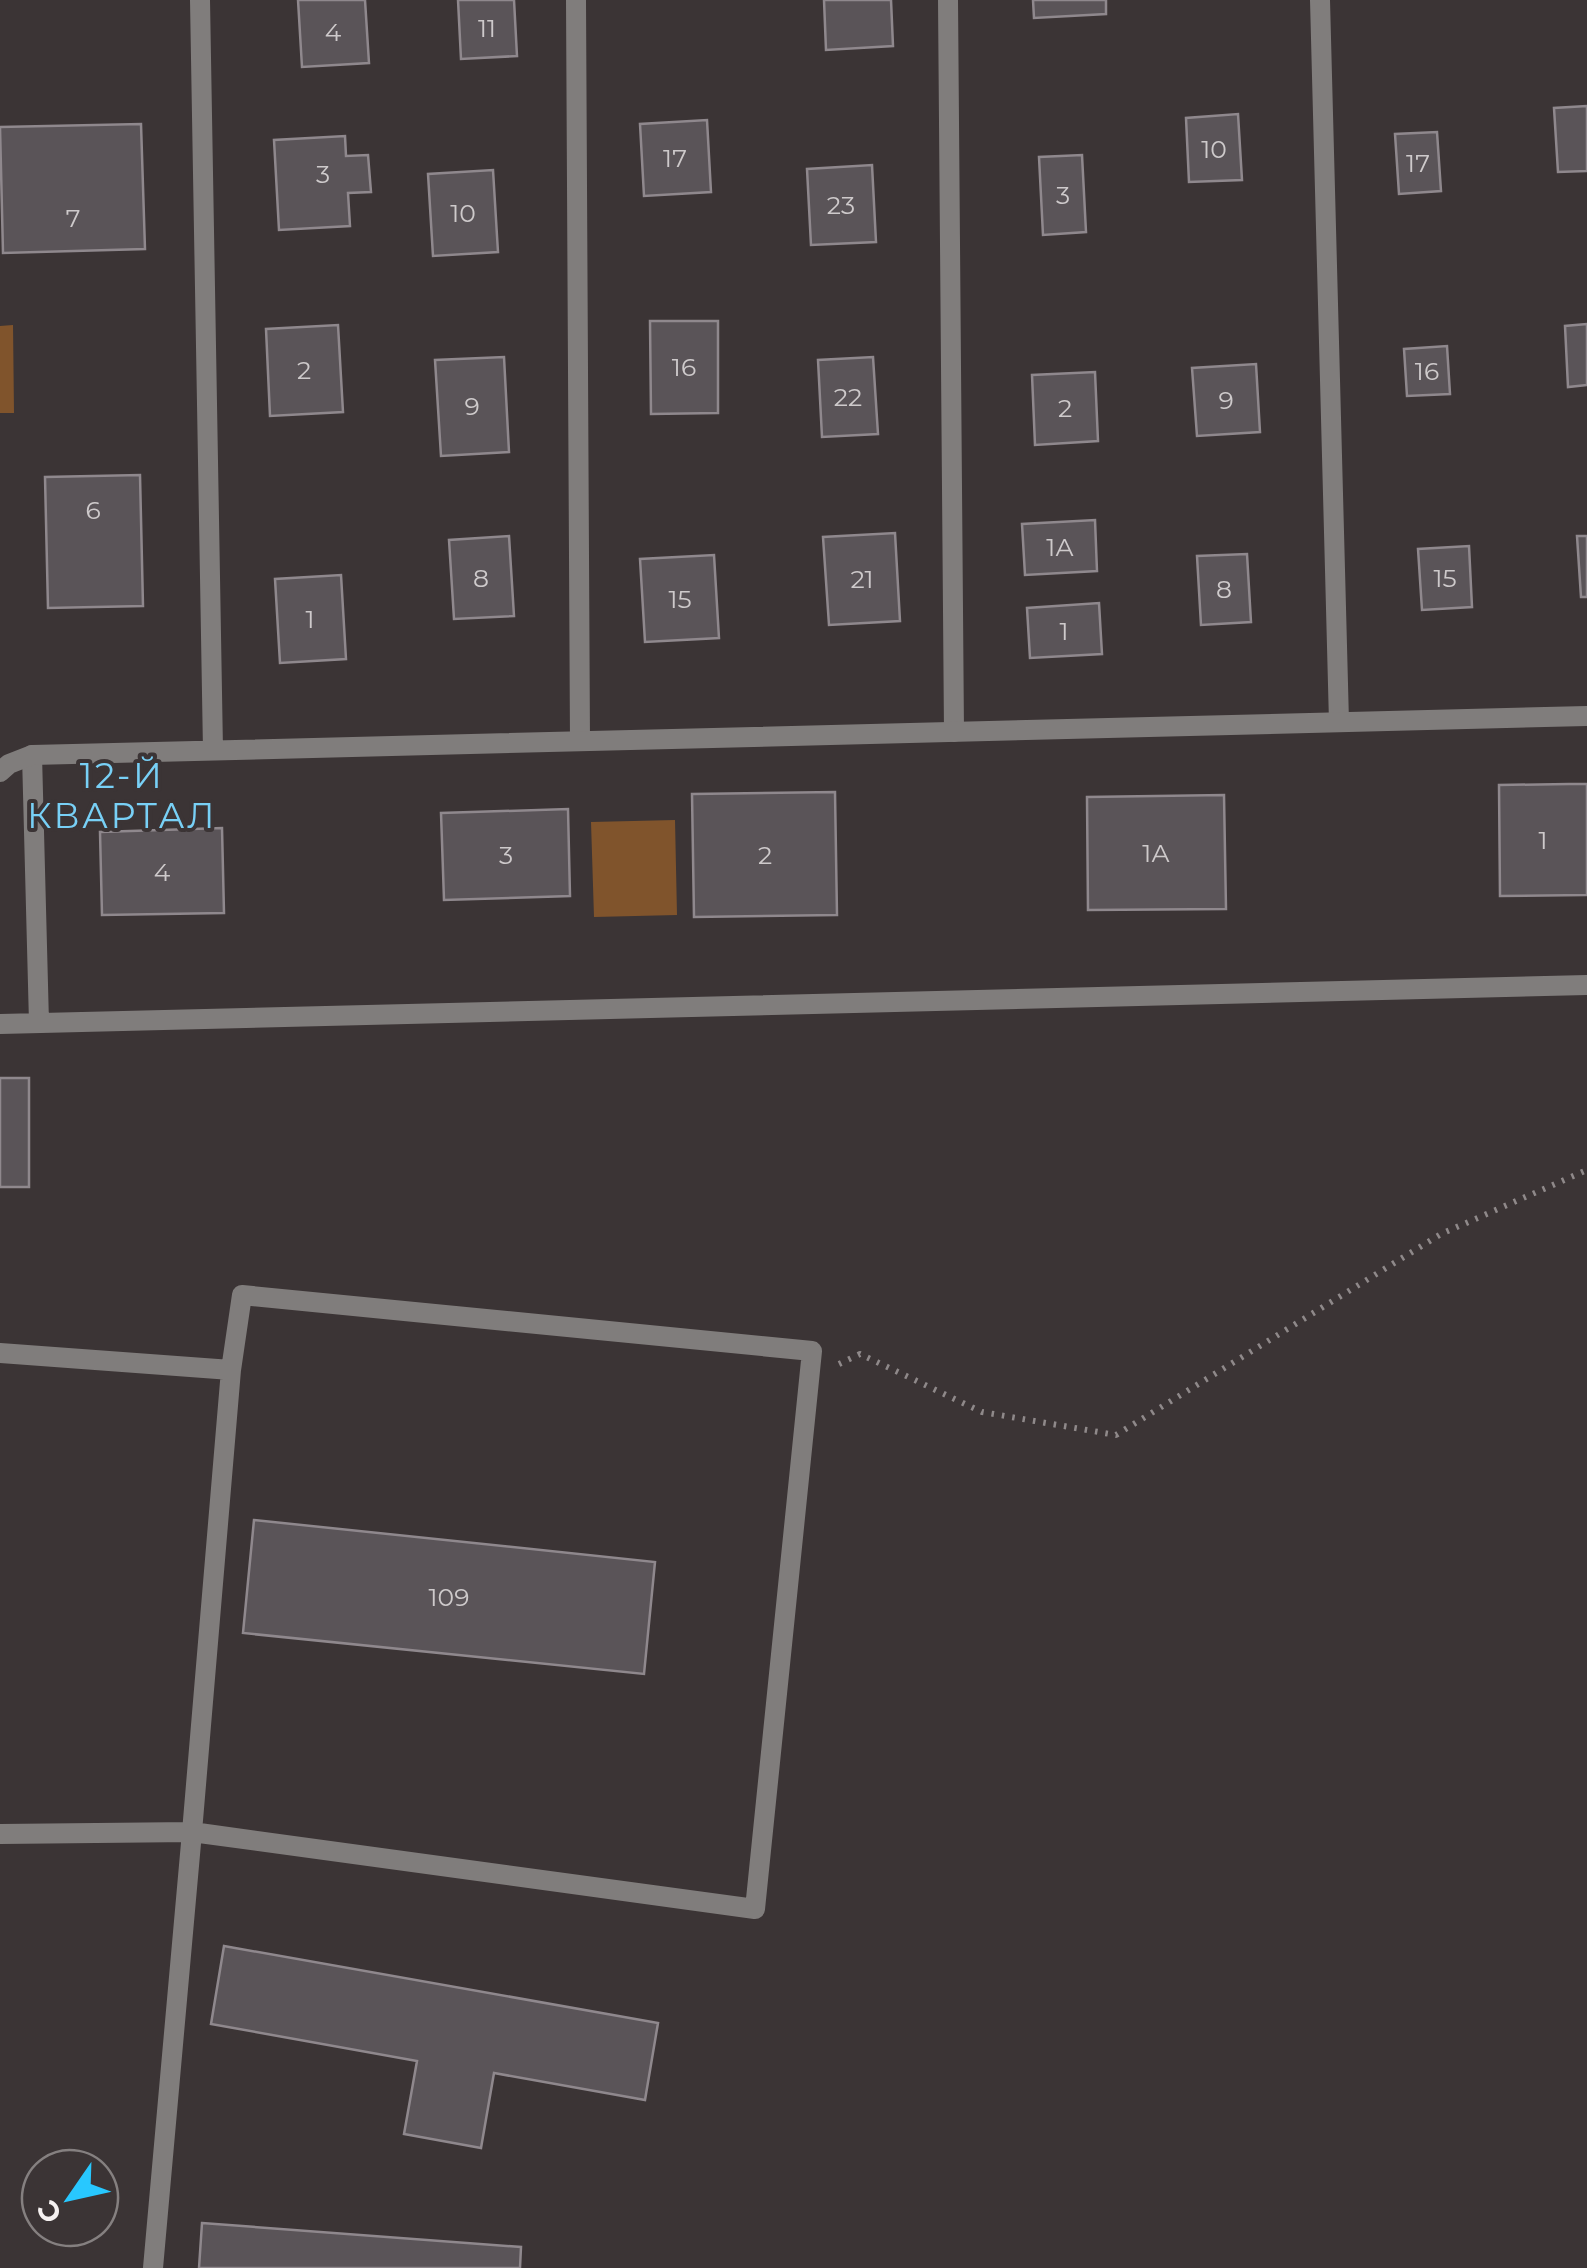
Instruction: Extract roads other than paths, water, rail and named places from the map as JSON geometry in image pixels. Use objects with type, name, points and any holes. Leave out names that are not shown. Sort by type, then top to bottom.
[{"type":"street","points":[[200,0],[213,750]]},
{"type":"street","points":[[576,0],[580,741]]},
{"type":"street","points":[[948,0],[954,732]]},
{"type":"street","points":[[1320,0],[1339,722]]},
{"type":"street","points":[[0,772],[32,754],[1587,716]]},
{"type":"street","points":[[32,754],[39,1023]]},
{"type":"street","points":[[0,1024],[1587,985]]},
{"type":"street","points":[[0,1834],[192,1832],[754,1908],[812,1351],[242,1295],[231,1370],[192,1832],[153,2268]]},
{"type":"street","points":[[0,1353],[231,1370]]},
{"type":"district","name":"12-Й КВАРТАЛ","points":[[122,796]]}]
